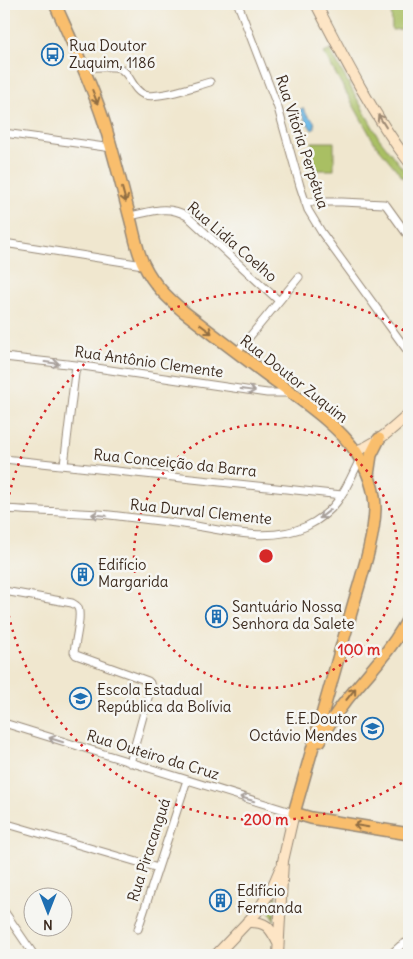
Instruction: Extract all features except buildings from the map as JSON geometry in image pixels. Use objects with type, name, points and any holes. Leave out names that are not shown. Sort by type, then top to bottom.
[{"type":"main road","name":"Rua Doutor Zuquim","points":[[55,4],[99,109],[112,148],[143,265],[152,280],[172,302],[336,430],[358,455],[372,488],[375,507],[372,534],[294,813],[283,861],[278,955]]},
{"type":"main road","points":[[316,4],[366,96],[409,162]]},
{"type":"main road","points":[[358,455],[409,414]]},
{"type":"main road","points":[[368,475],[371,456],[379,439]]},
{"type":"main road","points":[[312,747],[319,743],[328,725],[342,706],[391,646],[402,631],[409,616]]},
{"type":"main road","points":[[294,813],[310,818],[409,834]]},
{"type":"main road","points":[[216,955],[264,902],[274,885],[283,861]]},
{"type":"main road","points":[[247,922],[268,926],[279,944]]},
{"type":"street","name":"Rua Vitória Perpétua","points":[[238,4],[278,108],[305,202],[322,233],[409,353]]},
{"type":"street","points":[[83,68],[108,67],[120,69],[138,91],[148,96],[158,96],[210,82]]},
{"type":"street","points":[[4,133],[112,148]]},
{"type":"street","points":[[305,202],[384,204],[409,237]]},
{"type":"street","name":"Rua Lidía Coelho","points":[[130,216],[168,209],[180,211],[279,301],[237,352]]},
{"type":"street","points":[[4,243],[143,265]]},
{"type":"street","points":[[279,301],[299,277]]},
{"type":"street","name":"Rua Antônio Clemente","points":[[4,357],[76,365],[267,393],[291,393]]},
{"type":"street","points":[[64,465],[76,365]]},
{"type":"street","name":"Rua Durval Clemente","points":[[4,509],[99,514],[252,534],[273,535],[307,526],[324,516],[342,495],[358,455]]},
{"type":"street","name":"Rua Conceição da Barra","points":[[4,459],[342,495]]},
{"type":"street","points":[[4,591],[77,605],[79,617],[74,652],[76,655],[150,683],[151,687],[130,763]]},
{"type":"street","name":"Rua Outeiro da Cruz","points":[[4,723],[294,813]]},
{"type":"street","name":"Rua Piracanguá","points":[[138,929],[187,780]]},
{"type":"street","points":[[4,823],[158,868]]},
{"type":"street","points":[[4,911],[34,955]]},
{"type":"street","points":[[390,955],[409,941]]},
{"type":"green space","points":[[391,6],[407,6],[406,29],[392,30]]},
{"type":"green space","points":[[330,50],[379,138],[409,177],[408,184],[374,142],[324,53]]},
{"type":"green space","points":[[312,142],[334,142],[334,170],[312,170]]},
{"type":"green space","points":[[277,894],[274,921],[272,915],[266,910]]},
{"type":"water","points":[[303,108],[314,121],[315,128],[312,130],[299,110]]},
{"type":"place","name":"Rua Doutor Zuquim, 1186","points":[[53,55]]},
{"type":"place","name":"Edifício Margarida","points":[[82,574]]},
{"type":"place","name":"Santuário Nossa Senhora da Salete","points":[[216,616]]},
{"type":"place","name":"Escola Estadual República da Bolívia","points":[[81,699]]},
{"type":"place","name":"E.E.Doutor Octávio Mendes","points":[[373,728]]},
{"type":"place","name":"Edifício Fernanda","points":[[221,900]]}]
